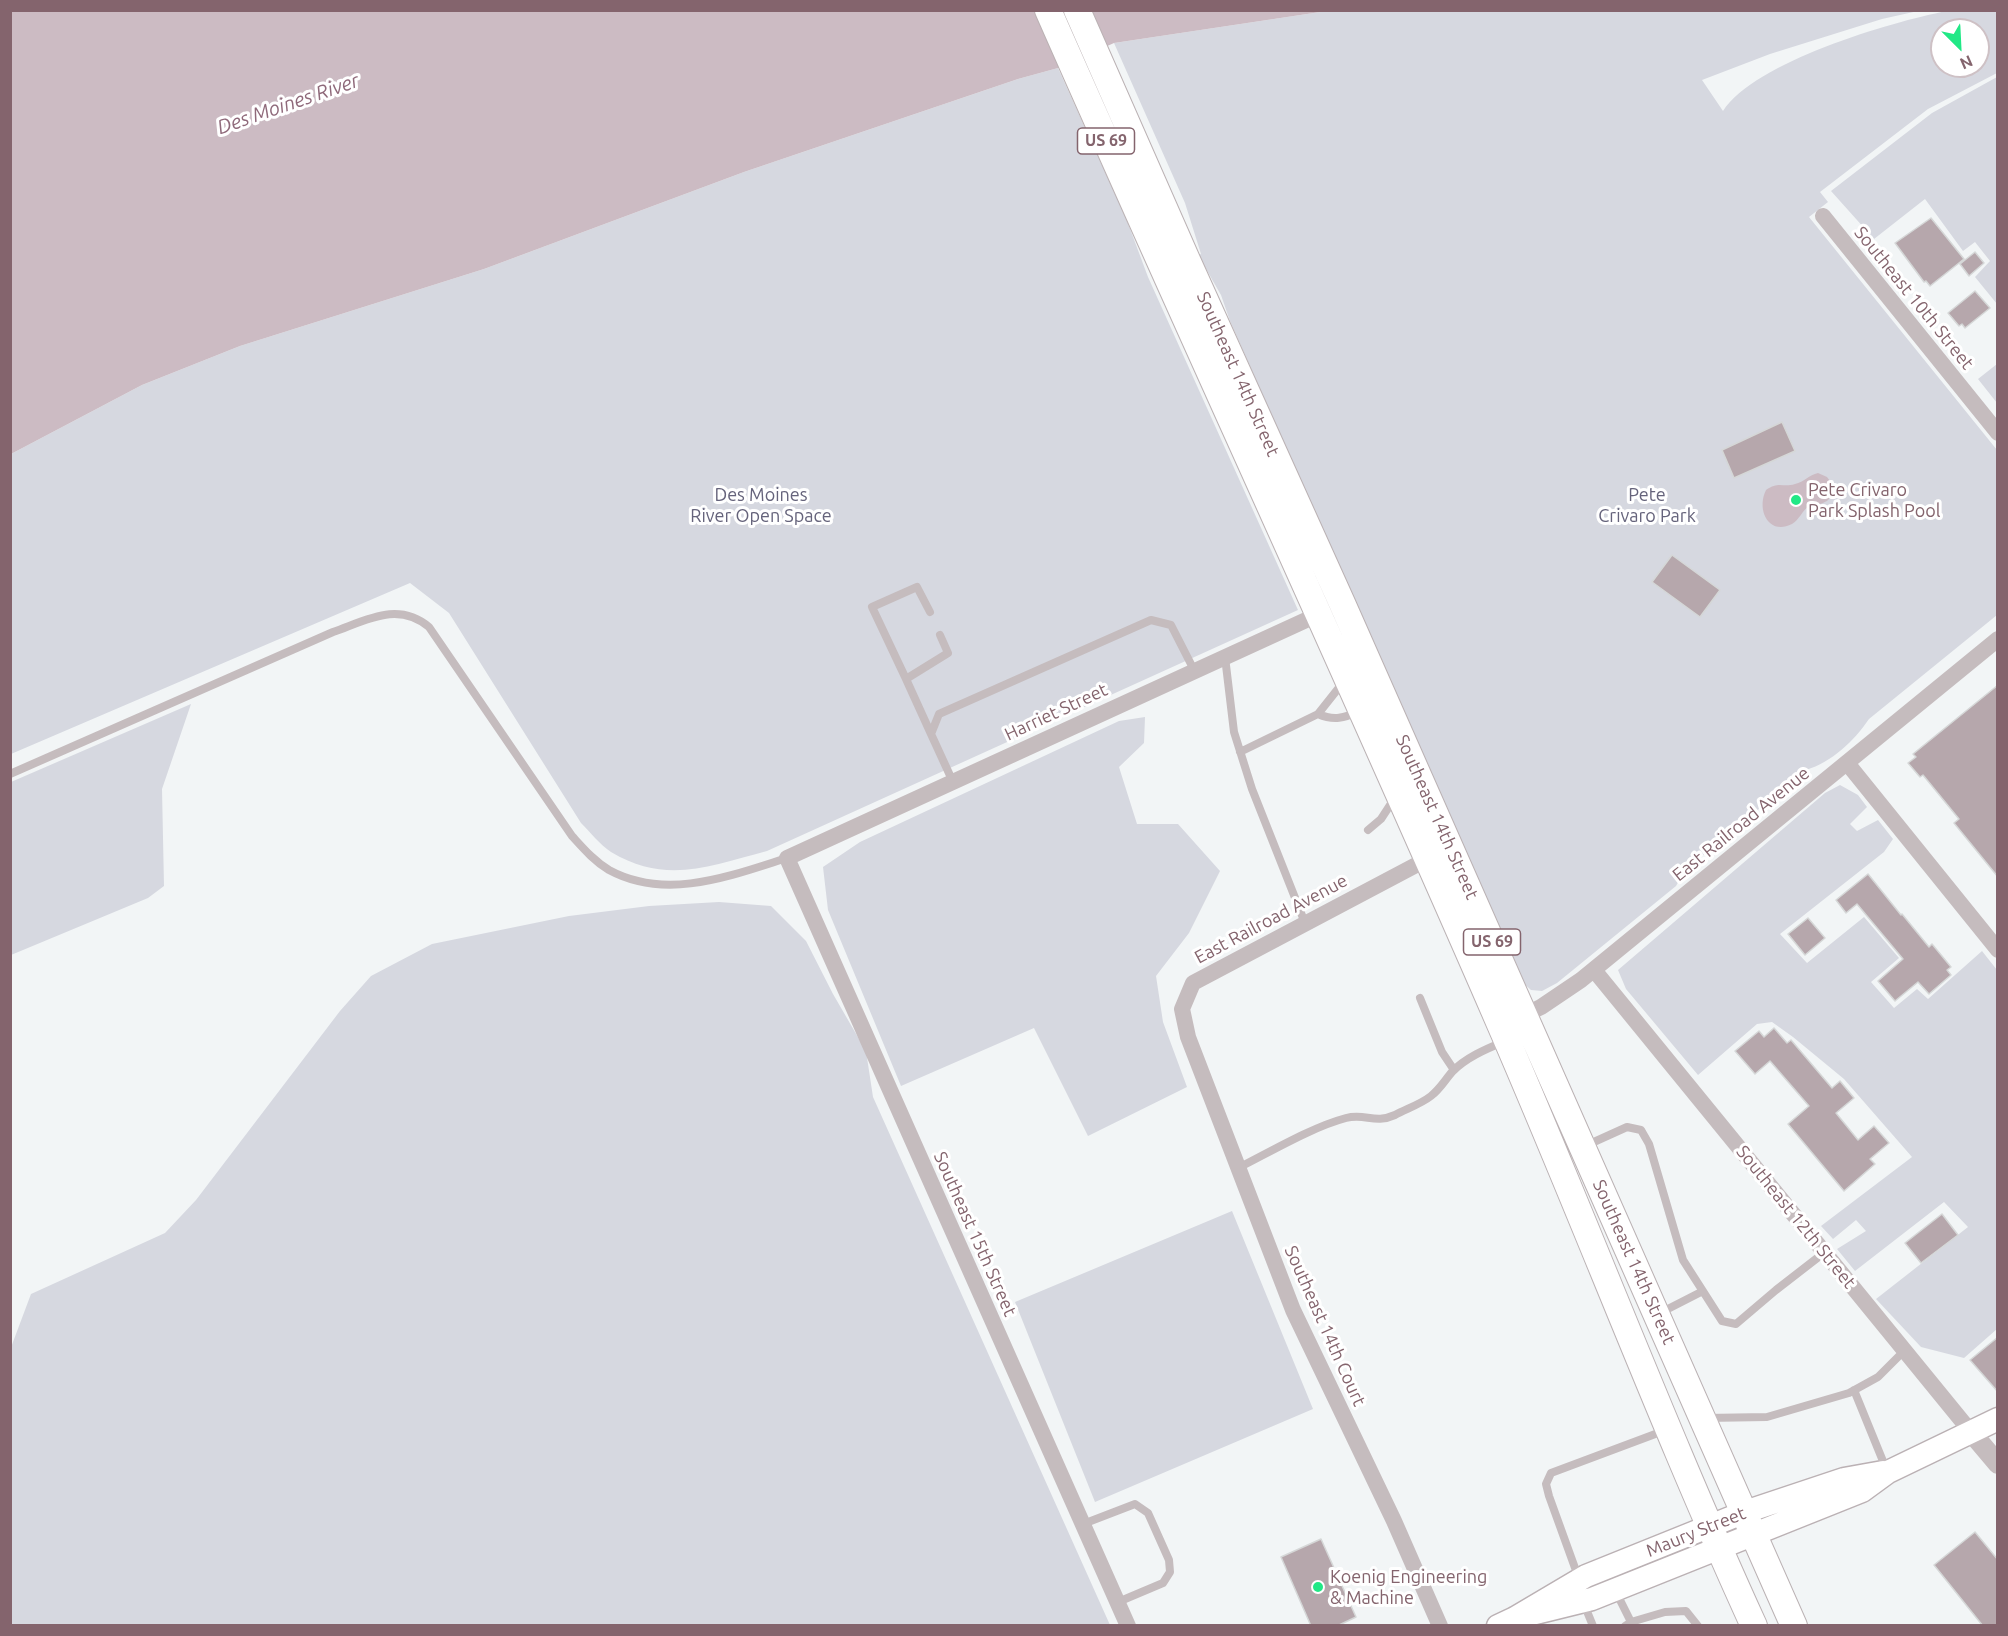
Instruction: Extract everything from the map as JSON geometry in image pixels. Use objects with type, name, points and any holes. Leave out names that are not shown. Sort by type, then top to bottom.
[{"type":"main road","name":"Southeast 14th Street","points":[[1048,10],[1163,271],[1362,710],[1504,1033],[1668,1429],[1754,1626]]},
{"type":"main road","name":"Southeast 14th Street","points":[[1077,10],[1451,848],[1794,1626]]},
{"type":"main road","name":"Maury Street","points":[[1510,1623],[1581,1591],[1750,1523],[1862,1491],[1888,1472],[1998,1419]]},
{"type":"main road","name":"Maury Street","points":[[1581,1591],[1615,1589],[1715,1537]]},
{"type":"street","name":"Southeast 10th Street","points":[[1823,216],[1998,433]]},
{"type":"street","name":"Harriet Street","points":[[787,858],[1342,603]]},
{"type":"street","name":"East Railroad Avenue","points":[[1504,1033],[1524,1016],[1560,996],[1594,970],[1998,639]]},
{"type":"street","points":[[1847,763],[1998,950]]},
{"type":"street","name":"East Railroad Avenue","points":[[1188,1037],[1182,1009],[1193,983],[1427,858],[1451,848]]},
{"type":"street","name":"Southeast 15th Street","points":[[787,858],[1128,1626]]},
{"type":"street","name":"Southeast 12th Street","points":[[1594,970],[1998,1464]]},
{"type":"street","name":"Southeast 14th Court","points":[[1188,1037],[1293,1310],[1394,1521],[1440,1626]]},
{"type":"lane","points":[[930,612],[917,587],[872,607],[952,782]]},
{"type":"lane","points":[[10,774],[333,632],[381,616],[394,613],[407,614],[419,619],[429,627],[572,836],[609,870],[645,883],[682,885],[719,879],[787,858]]},
{"type":"lane","points":[[931,734],[939,714],[1151,620],[1171,625],[1194,670]]},
{"type":"lane","points":[[906,680],[948,653],[940,634]]},
{"type":"lane","points":[[1225,657],[1234,732],[1240,752],[1252,789],[1305,923]]},
{"type":"lane","points":[[1240,752],[1318,714],[1347,677]]},
{"type":"lane","points":[[1318,714],[1329,719],[1341,719],[1362,710]]},
{"type":"lane","points":[[1368,830],[1381,819],[1398,793]]},
{"type":"lane","points":[[1420,998],[1442,1052],[1454,1070]]},
{"type":"lane","points":[[1238,1168],[1339,1120],[1361,1116],[1372,1120],[1391,1117],[1430,1097],[1444,1084],[1454,1070],[1504,1033]]},
{"type":"lane","points":[[1583,1147],[1627,1127],[1641,1130],[1649,1144],[1683,1260],[1722,1321],[1736,1324],[1825,1252]]},
{"type":"lane","points":[[1657,1314],[1702,1291]]},
{"type":"lane","points":[[1704,1419],[1767,1417],[1854,1390],[1878,1377],[1905,1350]]},
{"type":"lane","points":[[1854,1390],[1888,1472]]},
{"type":"lane","points":[[1593,1626],[1546,1484],[1551,1473],[1668,1429]]},
{"type":"lane","points":[[1083,1524],[1135,1504],[1148,1513],[1169,1560],[1170,1572],[1163,1583],[1118,1602]]},
{"type":"lane","points":[[1615,1589],[1628,1624],[1665,1612],[1686,1611],[1698,1626]]},
{"type":"green space","name":"Pete Crivaro Park","points":[[1327,11],[1918,11],[1882,19],[1770,54],[1702,80],[1723,111],[1739,93],[1763,76],[1826,47],[1922,16],[1947,11],[1997,11],[1997,73],[1990,77],[1990,18],[1930,18],[1930,78],[1987,78],[1928,109],[1820,192],[1828,202],[1809,217],[1997,450],[1997,615],[1869,719],[1842,750],[1825,762],[1806,770],[1685,870],[1676,886],[1557,983],[1542,991],[1531,990],[1521,981],[1230,321],[1221,295],[1198,255],[1201,254],[1185,203],[1114,43]]},
{"type":"green space","name":"Des Moines River Open Space","points":[[1058,68],[1126,218],[1148,277],[1298,610],[767,851],[688,870],[651,868],[631,862],[611,852],[595,838],[581,823],[449,613],[410,583],[11,754],[11,454],[142,385],[240,346],[484,269],[744,172],[1018,79]]},
{"type":"green space","points":[[1997,77],[1997,304],[1975,277],[1990,261],[1975,242],[1963,251],[1925,199],[1874,239],[1831,191],[1932,113]]},
{"type":"green space","points":[[1997,364],[1997,403],[1978,379]]},
{"type":"green space","points":[[191,704],[162,789],[164,886],[148,898],[11,955],[11,782]]},
{"type":"green space","points":[[1145,717],[1144,743],[1119,767],[1137,824],[1178,824],[1220,871],[1189,933],[1156,976],[1163,1022],[1187,1087],[1088,1136],[1034,1028],[901,1086],[828,910],[823,867],[860,842],[1119,721]]},
{"type":"green space","points":[[1840,785],[1858,795],[1867,807],[1850,824],[1857,831],[1878,820],[1893,839],[1884,852],[1780,934],[1807,963],[1864,917],[1899,958],[1871,982],[1894,1008],[1917,989],[1928,999],[1982,951],[1997,970],[1997,1329],[1964,1358],[1921,1347],[1876,1299],[1968,1227],[1944,1202],[1855,1271],[1837,1249],[1866,1231],[1856,1220],[1833,1239],[1821,1226],[1912,1157],[1844,1079],[1772,1022],[1757,1024],[1698,1075],[1626,989],[1618,970],[1825,793]]},
{"type":"green space","points":[[719,902],[771,906],[806,941],[866,1051],[873,1097],[1110,1625],[11,1625],[10,1350],[31,1294],[165,1233],[196,1200],[340,1011],[371,976],[432,944],[569,916],[649,906]]},
{"type":"green space","points":[[1232,1211],[1313,1409],[1095,1502],[1015,1302]]},
{"type":"water","name":"Des Moines River","points":[[11,11],[1327,11],[1114,43],[1058,68],[1018,79],[744,172],[484,269],[240,346],[142,385],[11,454]]},
{"type":"water","name":"Pete Crivaro Park Splash Pool","points":[[1818,473],[1827,477],[1833,485],[1830,499],[1809,506],[1792,524],[1777,527],[1771,524],[1764,513],[1763,498],[1766,490],[1778,485],[1798,483]]},
{"type":"building","points":[[1931,218],[1964,259],[1930,286],[1926,281],[1924,282],[1895,243]]},
{"type":"building","points":[[1975,252],[1984,263],[1969,276],[1960,264]]},
{"type":"building","points":[[1975,291],[1990,308],[1965,328],[1962,324],[1959,326],[1948,313]]},
{"type":"building","points":[[1782,422],[1795,451],[1734,478],[1722,450]]},
{"type":"building","points":[[1672,555],[1720,590],[1700,617],[1652,582]]},
{"type":"building","points":[[1998,685],[1998,877],[1954,823],[1959,819],[1923,775],[1920,777],[1908,763],[1916,757],[1913,754]]},
{"type":"building","points":[[1868,874],[1929,947],[1932,944],[1951,967],[1947,970],[1951,975],[1929,994],[1918,982],[1895,1001],[1878,981],[1903,959],[1857,904],[1846,913],[1836,900]]},
{"type":"building","points":[[1808,918],[1825,938],[1805,955],[1788,934]]},
{"type":"building","points":[[1774,1028],[1787,1043],[1791,1040],[1832,1088],[1840,1081],[1854,1098],[1836,1113],[1858,1140],[1874,1126],[1889,1143],[1870,1159],[1875,1164],[1844,1191],[1788,1124],[1809,1106],[1770,1061],[1755,1074],[1735,1051],[1759,1031],[1764,1037]]},
{"type":"building","points":[[1942,1214],[1958,1235],[1921,1263],[1905,1243]]},
{"type":"building","points":[[1998,1337],[1998,1392],[1970,1360]]},
{"type":"building","points":[[1975,1532],[1998,1560],[1998,1626],[1983,1626],[1934,1565]]},
{"type":"building","name":"Koenig Engineering & Machine","points":[[1321,1539],[1356,1617],[1337,1626],[1311,1626],[1281,1557]]},
{"type":"place","name":"Pete Crivaro Park Splash Pool","points":[[1796,500]]},
{"type":"place","name":"Koenig Engineering & Machine","points":[[1318,1587]]}]
